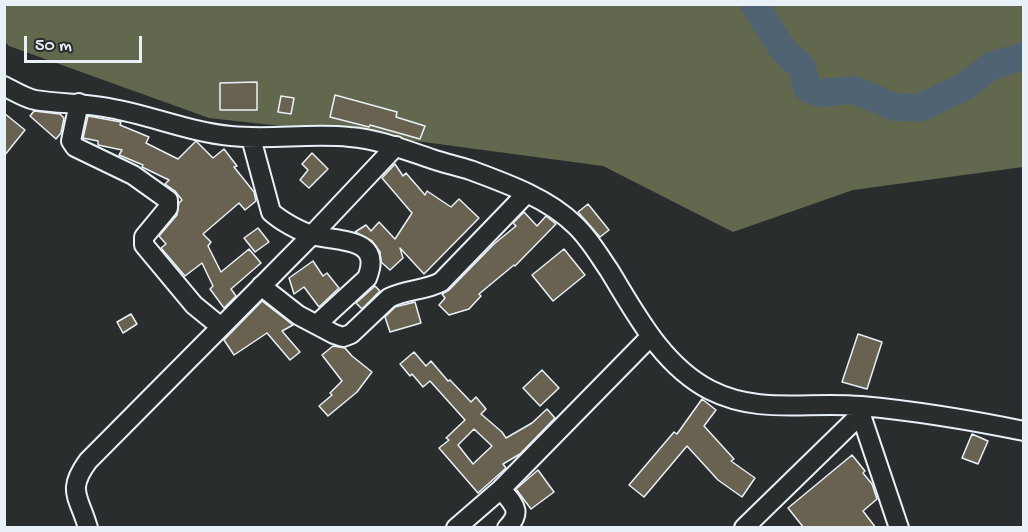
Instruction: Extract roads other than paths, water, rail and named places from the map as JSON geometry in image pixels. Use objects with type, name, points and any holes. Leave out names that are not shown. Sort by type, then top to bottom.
[{"type":"street","points":[[4,86],[33,100],[112,108],[228,136],[251,138],[354,137],[396,146],[470,170],[526,194],[561,213],[575,224],[589,240],[651,336],[681,370],[709,390],[735,400],[764,406],[820,404],[860,410],[958,418],[1023,431]]},
{"type":"street","points":[[79,103],[72,144],[134,175],[168,200],[168,208],[144,237],[144,245],[194,305],[221,327]]},
{"type":"street","points":[[251,138],[271,212],[277,218],[312,235],[343,239],[360,245],[368,253],[370,270],[367,278],[317,324]]},
{"type":"street","points":[[88,528],[74,489],[79,474],[88,461],[312,235],[396,146]]},
{"type":"street","points":[[261,286],[298,315],[343,337],[351,334],[396,294],[432,287],[441,282],[526,194]]},
{"type":"street","points":[[456,528],[501,489],[651,336]]},
{"type":"street","points":[[744,528],[860,410]]},
{"type":"street","points":[[860,410],[899,528]]},
{"type":"street","points":[[501,489],[511,501],[517,514],[507,528]]},
{"type":"waterway","points":[[754,4],[783,50],[802,67],[807,88],[818,93],[855,90],[894,107],[919,108],[964,87],[991,66],[1024,56]]}]
